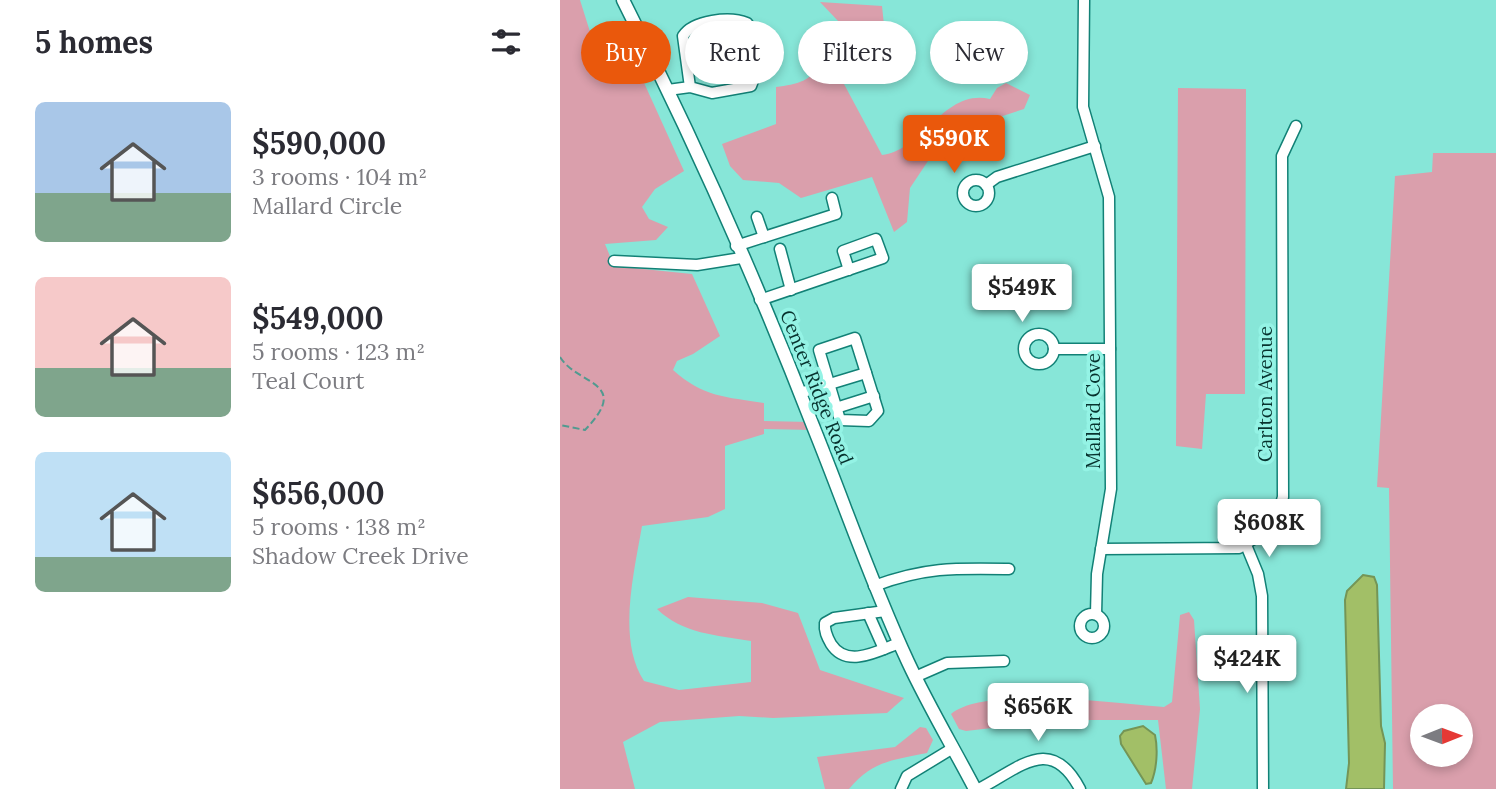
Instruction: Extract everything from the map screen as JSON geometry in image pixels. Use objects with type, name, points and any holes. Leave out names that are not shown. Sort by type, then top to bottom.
[{"type":"main road","name":"Center Ridge Road","points":[[622,0],[668,90],[760,300],[800,393],[874,586],[899,643],[977,789]]},
{"type":"street","name":"Mallard Cove","points":[[1084,0],[1083,101],[1109,197],[1111,489],[1101,549],[1096,614]]},
{"type":"street","points":[[668,90],[690,87],[712,93],[751,86],[754,79],[751,26],[747,23],[708,21],[687,30],[683,36],[690,87]]},
{"type":"street","name":"Carlton Avenue","points":[[1246,545],[1268,530],[1282,502],[1283,156],[1296,126]]},
{"type":"street","points":[[986,185],[997,177],[1095,146]]},
{"type":"street","points":[[614,261],[697,265],[739,252],[764,237],[836,214],[832,198]]},
{"type":"street","points":[[757,217],[764,237]]},
{"type":"street","points":[[780,249],[791,290]]},
{"type":"street","points":[[760,300],[849,270]]},
{"type":"street","points":[[855,338],[866,373],[878,411],[869,421],[840,420],[819,350],[855,338]]},
{"type":"street","points":[[1054,349],[1110,349]]},
{"type":"street","points":[[800,393],[866,373]]},
{"type":"street","points":[[836,408],[874,396]]},
{"type":"street","points":[[1101,549],[1234,549],[1246,545],[1258,574],[1262,596],[1263,789]]},
{"type":"street","points":[[874,586],[910,573],[939,568],[1009,569]]},
{"type":"street","points":[[885,611],[834,618],[825,623],[827,637],[843,656],[864,656],[899,643]]},
{"type":"street","points":[[868,613],[884,649]]},
{"type":"street","points":[[915,677],[947,663],[1004,661]]},
{"type":"street","points":[[901,789],[907,776],[953,748]]},
{"type":"street","points":[[977,789],[1034,760],[1046,758],[1056,760],[1068,768],[1080,789]]},
{"type":"path","points":[[560,357],[578,377],[593,380],[601,388],[603,397],[601,410],[585,430],[560,425]]},
{"type":"shaded area","points":[[560,0],[580,0],[587,21],[581,21],[581,84],[645,84],[684,171],[655,189],[642,207],[649,219],[668,227],[656,240],[605,244],[614,266],[692,274],[720,336],[677,361],[673,370],[705,391],[764,403],[764,421],[810,422],[813,430],[764,429],[764,434],[725,446],[725,509],[708,517],[642,526],[632,585],[629,626],[636,664],[644,681],[679,690],[751,682],[751,641],[689,629],[657,609],[688,597],[762,603],[798,613],[820,670],[904,698],[887,713],[773,718],[739,716],[660,722],[623,742],[635,789],[560,789]]},
{"type":"shaded area","points":[[820,2],[882,6],[884,21],[838,21]]},
{"type":"shaded area","points":[[844,84],[882,155],[909,143],[959,103],[974,98],[990,99],[997,88],[1004,84],[1030,95],[1024,109],[966,128],[930,158],[910,188],[907,222],[894,232],[872,177],[801,198],[779,183],[743,180],[730,166],[722,144],[776,124],[776,87]]},
{"type":"shaded area","points":[[1178,88],[1246,89],[1245,394],[1206,394],[1202,449],[1176,446]]},
{"type":"shaded area","points":[[1433,153],[1496,153],[1496,789],[1393,789],[1389,488],[1377,487],[1395,176],[1432,172]]},
{"type":"shaded area","points":[[1363,575],[1374,577],[1377,585],[1381,726],[1385,743],[1384,789],[1346,789],[1349,763],[1345,600],[1347,591]]},
{"type":"shaded area","points":[[1189,612],[1194,620],[1200,709],[1192,789],[1166,789],[1158,720],[1061,720],[966,731],[959,729],[951,714],[969,705],[1022,698],[1164,707],[1172,702],[1180,615]]},
{"type":"shaded area","points":[[1143,726],[1155,735],[1156,746],[1153,777],[1151,783],[1146,784],[1121,744],[1120,736],[1124,731]]},
{"type":"shaded area","points":[[920,727],[926,728],[933,740],[927,753],[875,767],[849,789],[825,789],[817,757],[895,747]]}]
